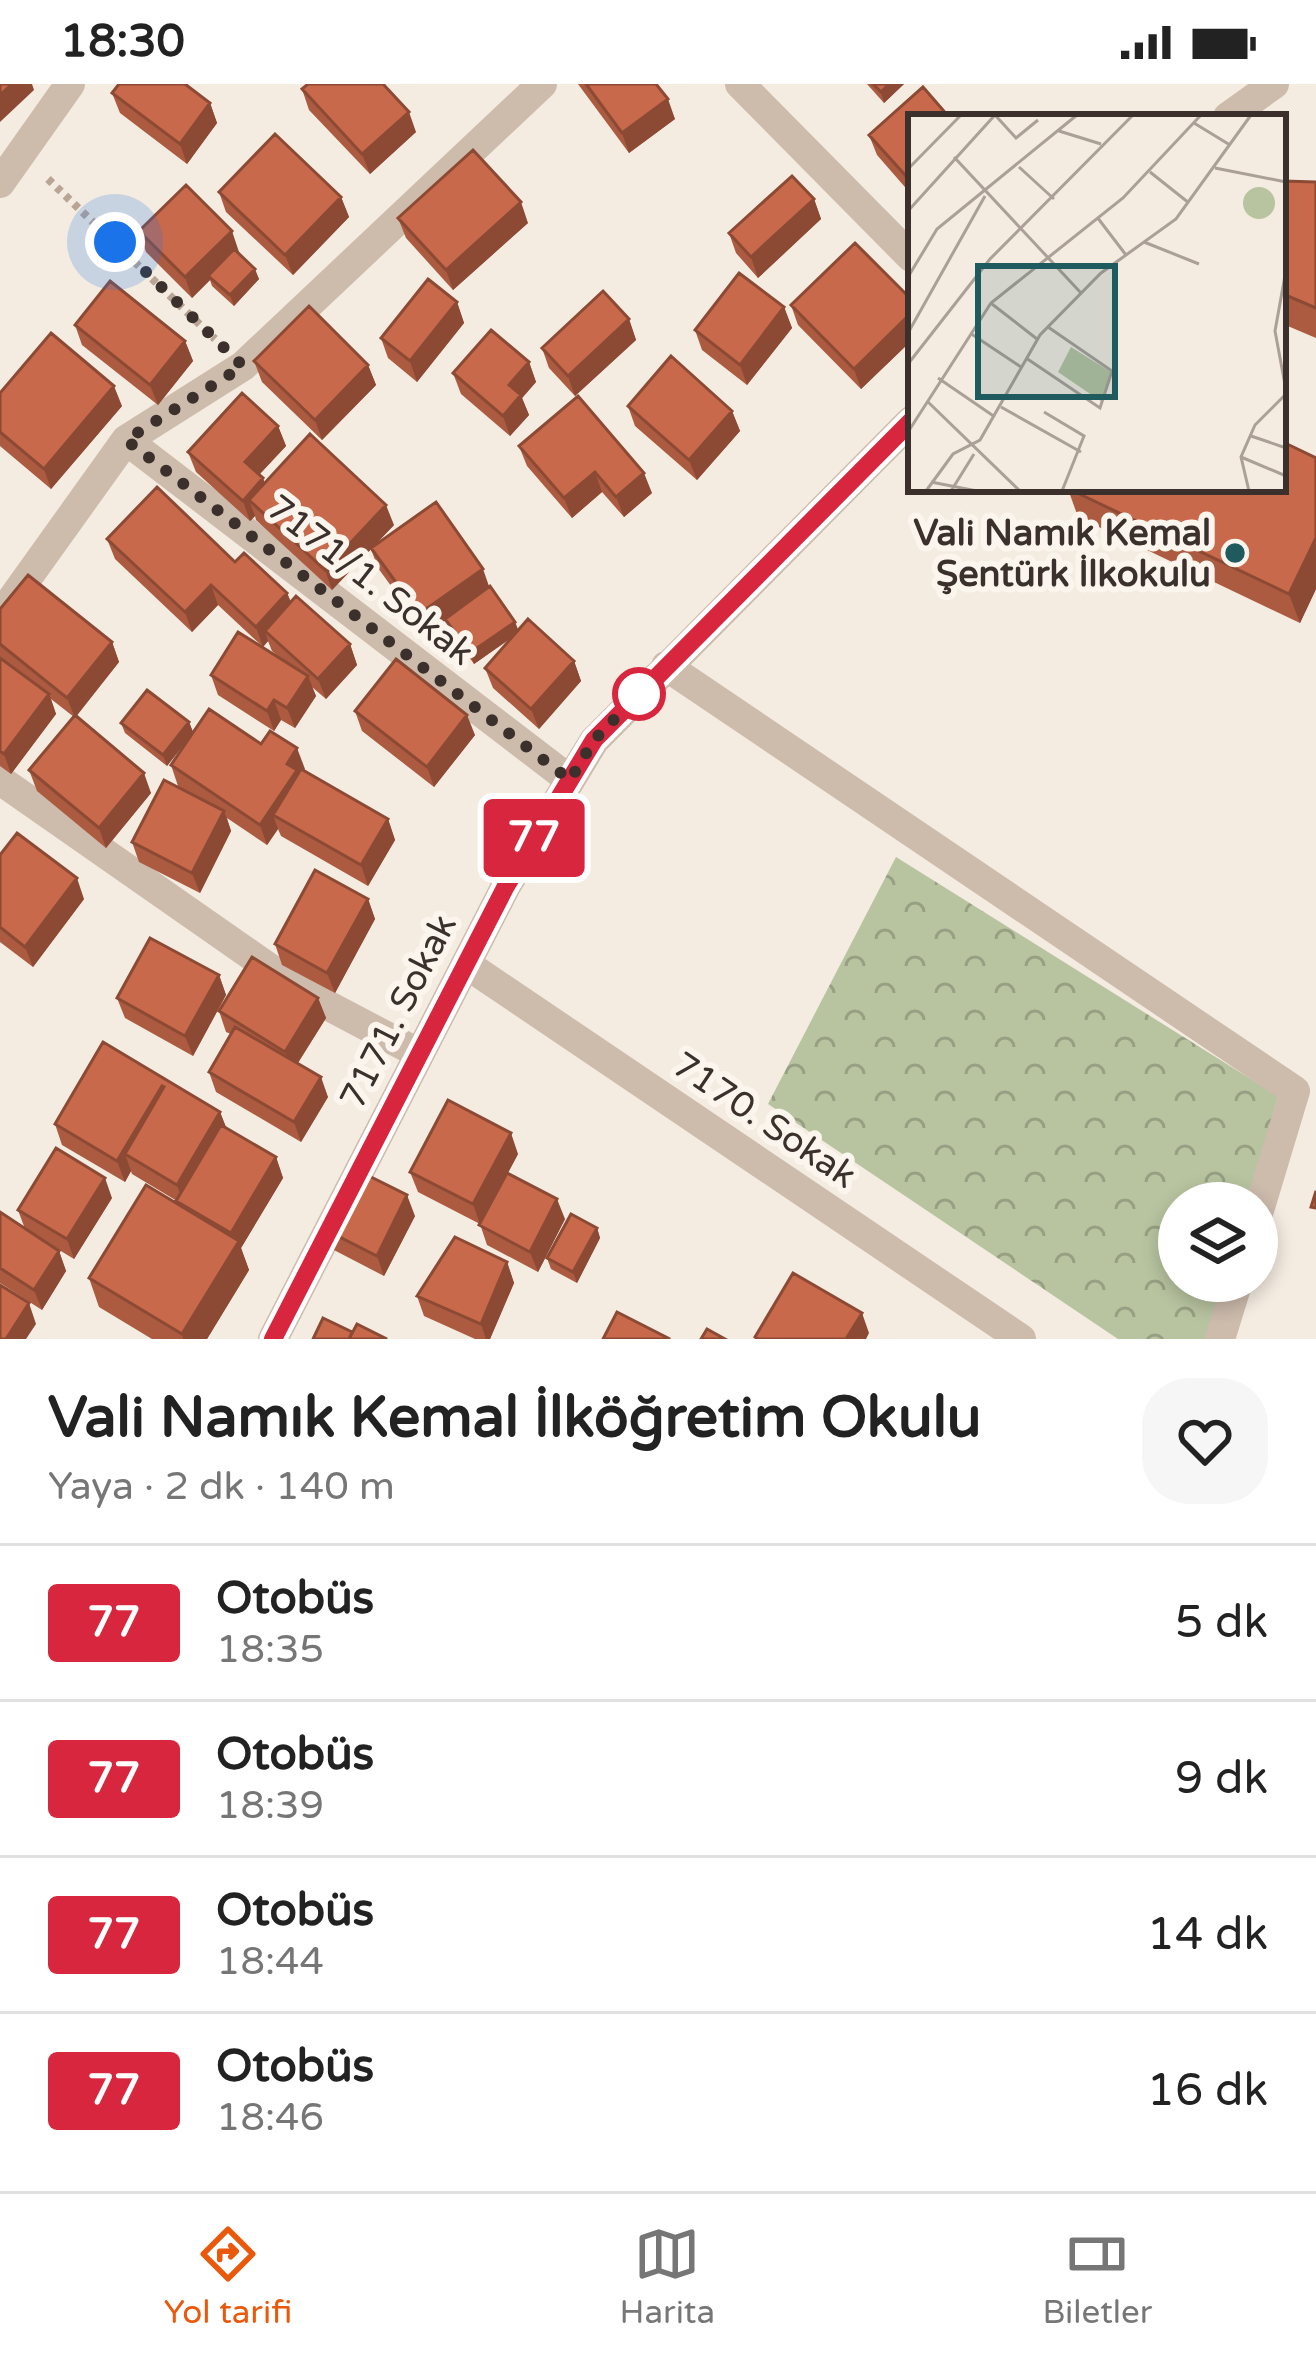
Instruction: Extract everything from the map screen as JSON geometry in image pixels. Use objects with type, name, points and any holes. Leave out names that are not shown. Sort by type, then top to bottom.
[{"type":"street","points":[[0,183],[70,84]]},
{"type":"street","points":[[0,616],[126,440],[243,366],[542,84]]},
{"type":"street","points":[[740,84],[908,254]]},
{"type":"street","points":[[1232,114],[1274,84]]},
{"type":"street","name":"7171. Sokak","points":[[273,1339],[506,886],[594,740],[908,424]]},
{"type":"street","name":"7171/1. Sokak","points":[[126,440],[570,780]]},
{"type":"street","points":[[666,666],[1295,1091],[1268,1182]]},
{"type":"street","points":[[0,780],[308,995],[418,1053]]},
{"type":"street","name":"7170. Sokak","points":[[466,964],[1021,1339]]},
{"type":"street","points":[[1220,1339],[1231,1302]]},
{"type":"path","points":[[21,153],[243,366]]},
{"type":"green space","points":[[896,857],[1278,1096],[1254,1182],[1158,1182],[1158,1302],[1220,1302],[1210,1339],[1118,1339],[768,1104]]},
{"type":"building","points":[[119,84],[185,84],[210,103],[180,144],[112,93]]},
{"type":"building","points":[[308,84],[383,84],[409,112],[362,154],[302,89]]},
{"type":"building","points":[[586,84],[656,84],[668,99],[622,133]]},
{"type":"building","points":[[923,87],[946,114],[908,114],[906,176],[869,135]]},
{"type":"building","points":[[275,134],[341,197],[285,255],[219,192]]},
{"type":"building","points":[[473,150],[521,202],[446,270],[398,218]]},
{"type":"building","points":[[792,176],[814,199],[751,257],[729,233]]},
{"type":"building","points":[[1286,181],[1316,182],[1316,308],[1286,295]]},
{"type":"building","points":[[186,185],[232,231],[185,277],[139,231]]},
{"type":"building","points":[[855,243],[908,296],[908,316],[854,369],[791,305]]},
{"type":"building","points":[[234,249],[255,269],[230,295],[208,276]]},
{"type":"building","points":[[739,273],[784,307],[740,365],[695,330]]},
{"type":"building","points":[[428,279],[457,302],[410,361],[381,338]]},
{"type":"building","points":[[110,281],[185,341],[150,385],[75,325]]},
{"type":"building","points":[[603,291],[629,319],[568,376],[542,348]]},
{"type":"building","points":[[309,306],[368,365],[315,420],[254,361]]},
{"type":"building","points":[[491,330],[529,362],[509,385],[521,395],[503,416],[453,373]]},
{"type":"building","points":[[51,333],[114,386],[44,469],[0,432],[0,393]]},
{"type":"building","points":[[671,356],[732,411],[689,460],[628,406]]},
{"type":"building","points":[[242,393],[278,426],[245,462],[263,478],[243,501],[188,452]]},
{"type":"building","points":[[578,396],[644,473],[616,497],[595,472],[564,498],[519,446]]},
{"type":"building","points":[[310,434],[386,505],[325,570],[249,500]]},
{"type":"building","name":"Vali Namık Kemal Şentürk İlkokulu","points":[[1286,443],[1316,458],[1316,538],[1289,594],[1075,492],[1286,492]]},
{"type":"building","points":[[157,487],[235,562],[244,553],[287,593],[256,627],[211,585],[185,612],[107,539]]},
{"type":"building","points":[[436,502],[483,569],[419,614],[371,548]]},
{"type":"building","points":[[28,575],[112,642],[67,698],[0,644],[0,609]]},
{"type":"building","points":[[490,586],[515,622],[470,653],[445,619]]},
{"type":"building","points":[[296,596],[350,644],[318,679],[265,631]]},
{"type":"building","points":[[528,619],[574,661],[531,709],[485,668]]},
{"type":"building","points":[[238,632],[308,676],[287,708],[274,700],[267,711],[211,675]]},
{"type":"building","points":[[0,658],[49,694],[4,754],[0,751]]},
{"type":"building","points":[[396,659],[467,715],[427,767],[355,711]]},
{"type":"building","points":[[147,690],[189,722],[163,755],[121,723]]},
{"type":"building","points":[[209,709],[261,744],[270,731],[297,748],[287,764],[297,770],[260,825],[171,765]]},
{"type":"building","points":[[75,715],[144,773],[99,828],[29,770]]},
{"type":"building","points":[[301,769],[388,819],[361,865],[273,815]]},
{"type":"building","points":[[164,780],[224,811],[192,873],[132,842]]},
{"type":"building","points":[[17,833],[77,878],[25,947],[0,927],[0,855]]},
{"type":"building","points":[[315,870],[368,899],[327,973],[275,944]]},
{"type":"building","points":[[150,938],[219,975],[185,1036],[117,998]]},
{"type":"building","points":[[252,957],[318,998],[285,1052],[219,1011]]},
{"type":"building","points":[[235,1027],[321,1077],[294,1122],[209,1072]]},
{"type":"building","points":[[103,1042],[220,1112],[177,1185],[125,1154],[162,1086],[117,1161],[55,1124]]},
{"type":"building","points":[[448,1100],[511,1133],[473,1204],[410,1172]]},
{"type":"building","points":[[221,1125],[276,1157],[231,1233],[176,1201]]},
{"type":"building","points":[[56,1148],[105,1178],[67,1239],[18,1210]]},
{"type":"building","points":[[355,1169],[407,1195],[377,1256],[324,1229]]},
{"type":"building","points":[[507,1173],[557,1199],[530,1252],[479,1225]]},
{"type":"building","points":[[146,1185],[239,1241],[182,1334],[89,1278]]},
{"type":"building","points":[[0,1212],[59,1251],[34,1290],[0,1268]]},
{"type":"building","points":[[571,1214],[597,1228],[573,1272],[547,1258]]},
{"type":"building","points":[[455,1237],[507,1262],[481,1324],[417,1296]]},
{"type":"building","points":[[793,1273],[862,1313],[846,1339],[755,1337]]},
{"type":"building","points":[[0,1285],[29,1303],[6,1339],[0,1339]]},
{"type":"building","points":[[617,1312],[670,1339],[603,1339]]},
{"type":"building","points":[[323,1318],[352,1332],[349,1339],[313,1339]]},
{"type":"building","points":[[357,1324],[387,1339],[349,1339]]},
{"type":"building","points":[[707,1329],[725,1339],[701,1339]]},
{"type":"bus line","name":"77","points":[[273,1339],[506,886],[594,740],[908,424]]},
{"type":"place","name":"Vali Namık Kemal Şentürk İlkokulu","points":[[1235,553]]},
{"type":"route","points":[[115,242],[243,366],[126,440],[570,780],[594,740],[642,691],[639,694]]}]
